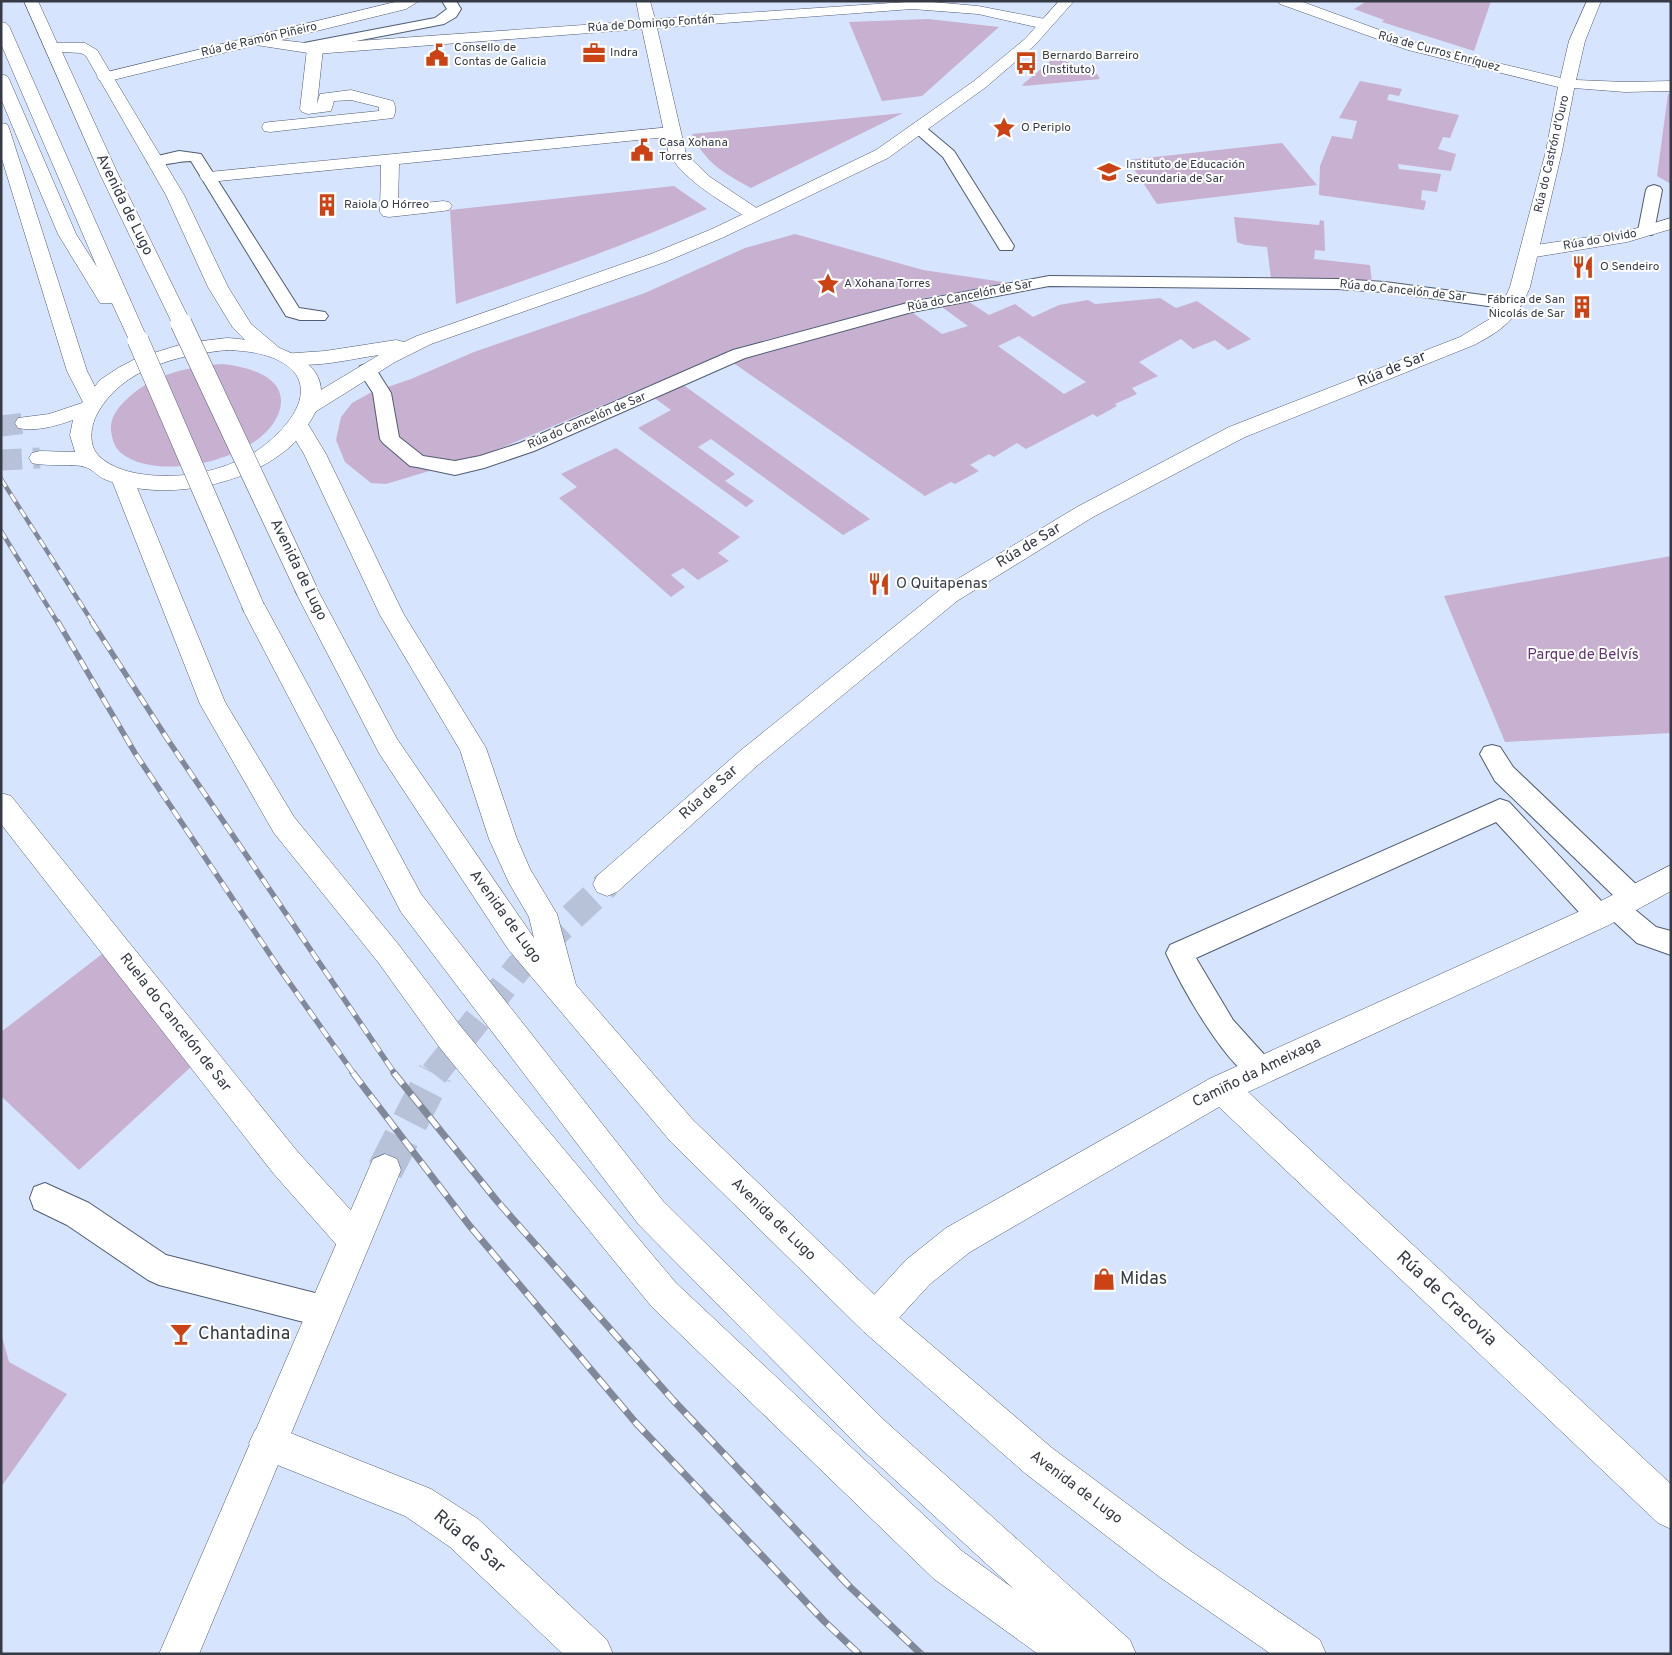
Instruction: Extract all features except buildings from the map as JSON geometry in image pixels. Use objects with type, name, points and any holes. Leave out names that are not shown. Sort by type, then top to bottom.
[{"type":"main road","name":"Avenida de Lugo","points":[[31,1],[307,591],[388,746],[518,940],[682,1131],[874,1319],[1038,1461],[1176,1564],[1306,1654]]},
{"type":"main road","name":"Rúa de Ramón Piñeiro","points":[[105,77],[401,6],[412,1]]},
{"type":"main road","points":[[644,1],[671,132],[678,155],[688,169],[700,180],[755,215]]},
{"type":"main road","points":[[303,416],[367,370],[424,340],[658,258],[718,233],[882,154],[980,84],[1030,42],[1067,1]]},
{"type":"main road","name":"Rúa de Curros Enríquez","points":[[1285,1],[1412,47],[1567,84],[1625,87],[1671,86]]},
{"type":"main road","name":"Rúa do Castrón d'Ouro","points":[[1512,308],[1529,252],[1554,151],[1573,57],[1584,19],[1594,1]]},
{"type":"main road","name":"Rúa de Domingo Fontán","points":[[256,41],[310,48],[648,24],[849,5],[959,7],[1046,24]]},
{"type":"main road","points":[[1,26],[254,608],[411,903],[651,1213],[872,1434],[1116,1654]]},
{"type":"main road","points":[[51,47],[85,48],[92,52],[175,195],[218,286],[243,328],[257,341],[280,354],[302,370],[309,384],[310,396],[303,416],[286,439],[267,453],[240,467],[220,474],[200,480],[172,483],[143,482],[122,478],[104,470],[90,460],[81,444],[80,426],[90,405],[113,381],[142,364],[175,351],[227,344],[258,347],[280,354],[335,356],[424,340]]},
{"type":"main road","points":[[270,127],[387,116],[387,104],[350,95],[326,97],[325,108],[308,109],[310,48]]},
{"type":"main road","points":[[1,79],[67,234],[100,291],[138,340]]},
{"type":"main road","points":[[209,177],[671,132]]},
{"type":"main road","points":[[3,139],[77,372],[90,405]]},
{"type":"main road","points":[[390,160],[389,212],[443,206]]},
{"type":"main road","name":"Rúa do Olvido","points":[[1529,252],[1627,237],[1671,223]]},
{"type":"main road","name":"Rúa de Sar","points":[[607,884],[749,758],[949,595],[1085,512],[1176,463],[1237,432],[1467,341],[1495,326],[1512,308]]},
{"type":"main road","points":[[26,423],[52,420],[90,405]]},
{"type":"main road","points":[[303,416],[315,454],[392,615],[473,748],[504,839],[519,876],[543,914],[562,992]]},
{"type":"main road","points":[[40,458],[90,460]]},
{"type":"main road","points":[[122,478],[213,704],[274,809],[284,825],[388,953],[451,1038],[664,1295],[948,1565],[1072,1654]]},
{"type":"main road","name":"Ruela do Cancelón de Sar","points":[[1,804],[284,1162],[354,1239]]},
{"type":"main road","name":"Camiño da Ameixaga","points":[[874,1319],[918,1272],[958,1240],[1222,1088],[1616,906],[1671,877]]},
{"type":"main road","name":"Rúa de Cracovia","points":[[1222,1088],[1671,1510]]},
{"type":"main road","points":[[179,1654],[323,1311],[385,1170]]},
{"type":"main road","name":"Rúa de Sar","points":[[268,1442],[418,1502],[440,1516],[464,1533],[593,1654]]},
{"type":"lane","points":[[310,48],[439,21],[451,14],[454,9],[448,1]]},
{"type":"lane","points":[[918,128],[949,154],[1006,246]]},
{"type":"lane","points":[[155,161],[179,156],[196,157],[292,312],[300,315],[319,316]]},
{"type":"lane","points":[[1646,231],[1654,190]]},
{"type":"lane","name":"Rúa do Cancelón de Sar","points":[[367,370],[382,393],[390,439],[417,461],[454,468],[484,462],[527,447],[748,352],[800,336],[911,307],[1048,281],[1337,284],[1385,287],[1490,301],[1512,308]]},
{"type":"lane","points":[[1492,754],[1504,774],[1640,932],[1653,938],[1671,942]]},
{"type":"lane","points":[[1260,1070],[1223,1029],[1179,953],[1500,809],[1616,906]]},
{"type":"lane","points":[[45,1198],[78,1214],[158,1270],[323,1311]]},
{"type":"green space","points":[[1367,1],[1491,1],[1474,51],[1382,22],[1384,20],[1354,9]]},
{"type":"green space","points":[[928,19],[999,27],[922,96],[882,101],[849,22]]},
{"type":"green space","points":[[1055,57],[1097,74],[1100,79],[1022,85]]},
{"type":"green space","points":[[1360,81],[1402,89],[1399,96],[1389,94],[1387,100],[1459,115],[1450,138],[1443,137],[1438,149],[1456,154],[1451,171],[1398,164],[1399,169],[1441,174],[1437,192],[1422,190],[1421,200],[1426,201],[1424,210],[1319,195],[1320,166],[1332,136],[1352,139],[1357,121],[1339,118]]},
{"type":"green space","points":[[1668,94],[1671,94],[1671,184],[1657,176]]},
{"type":"green space","points":[[903,113],[751,188],[724,172],[709,160],[692,134]]},
{"type":"green space","points":[[1282,143],[1317,185],[1157,204],[1128,160]]},
{"type":"green space","points":[[674,186],[707,209],[614,248],[456,304],[450,210]]},
{"type":"green space","points":[[1234,217],[1319,225],[1320,220],[1324,221],[1325,251],[1315,250],[1314,259],[1370,265],[1372,282],[1277,282],[1271,278],[1267,247],[1245,245],[1237,242]]},
{"type":"green space","points":[[795,234],[923,270],[1010,283],[929,297],[743,346],[489,453],[386,484],[371,483],[345,462],[336,440],[341,417],[352,403],[370,393],[411,379],[474,352],[645,293],[745,248]]},
{"type":"green space","points":[[1160,298],[1176,308],[1197,301],[1251,339],[1228,350],[1215,340],[1193,349],[1181,339],[1139,362],[1158,376],[1132,388],[1137,394],[1115,404],[1117,406],[1097,417],[1093,414],[1026,449],[1017,443],[994,457],[989,454],[970,465],[979,471],[955,484],[951,482],[925,496],[732,362],[886,318],[913,313],[942,334],[968,326],[942,307],[969,302],[989,315],[1015,304],[1033,317],[1059,305],[1088,300],[1095,304]],"holes":[[[1019,336],[1086,382],[1064,394],[998,346]]]},
{"type":"green space","points":[[223,364],[264,375],[278,388],[281,398],[280,409],[271,427],[255,441],[234,453],[210,461],[185,466],[160,466],[138,462],[119,451],[113,439],[111,423],[118,409],[133,393],[156,379],[169,374],[195,367]]},
{"type":"green space","points":[[682,384],[870,519],[843,535],[711,439],[698,447],[735,474],[725,481],[754,501],[746,507],[638,428],[671,410],[653,397]]},
{"type":"green space","points":[[616,448],[740,537],[718,553],[729,561],[698,580],[683,568],[671,575],[685,587],[671,597],[559,498],[577,487],[561,474]]},
{"type":"green space","name":"Parque de Belvís","points":[[1671,556],[1671,733],[1505,742],[1444,596]]},
{"type":"green space","points":[[106,951],[193,1065],[79,1170],[1,1096],[1,1032]]},
{"type":"green space","points":[[1,1333],[9,1362],[67,1394],[1,1487]]},
{"type":"tunnel","points":[[1,426],[26,423]]},
{"type":"tunnel","points":[[1,460],[40,458]]},
{"type":"tunnel","points":[[434,1074],[519,967],[607,884]]},
{"type":"tunnel","points":[[385,1170],[435,1073]]},
{"type":"railway","points":[[1,479],[93,623]]},
{"type":"railway","points":[[1,531],[58,623]]},
{"type":"railway","points":[[58,622],[135,753],[279,968],[354,1074]]},
{"type":"railway","points":[[92,622],[168,740],[395,1074]]},
{"type":"railway","points":[[353,1073],[469,1225],[636,1423],[824,1621],[859,1654]]},
{"type":"railway","points":[[394,1073],[497,1201],[673,1400],[850,1587],[921,1654]]},
{"type":"place","name":"Indra","points":[[594,53]]},
{"type":"place","name":"Consello de Contas de Galicia","points":[[437,55]]},
{"type":"place","name":"Bernardo Barreiro (Instituto)","points":[[1026,63]]},
{"type":"place","name":"O Periplo","points":[[1004,128]]},
{"type":"place","name":"Casa Xohana Torres","points":[[642,150]]},
{"type":"place","name":"Instituto de Educación Secundaria de Sar","points":[[1109,172]]},
{"type":"place","name":"Raiola O Hórreo","points":[[327,205]]},
{"type":"place","name":"O Sendeiro","points":[[1583,267]]},
{"type":"place","name":"A Xohana Torres","points":[[828,284]]},
{"type":"place","name":"Fábrica de San Nicolás de Sar","points":[[1582,307]]},
{"type":"place","name":"O Quitapenas","points":[[879,584]]},
{"type":"place","name":"Midas","points":[[1104,1279]]},
{"type":"place","name":"Chantadina","points":[[181,1334]]}]
